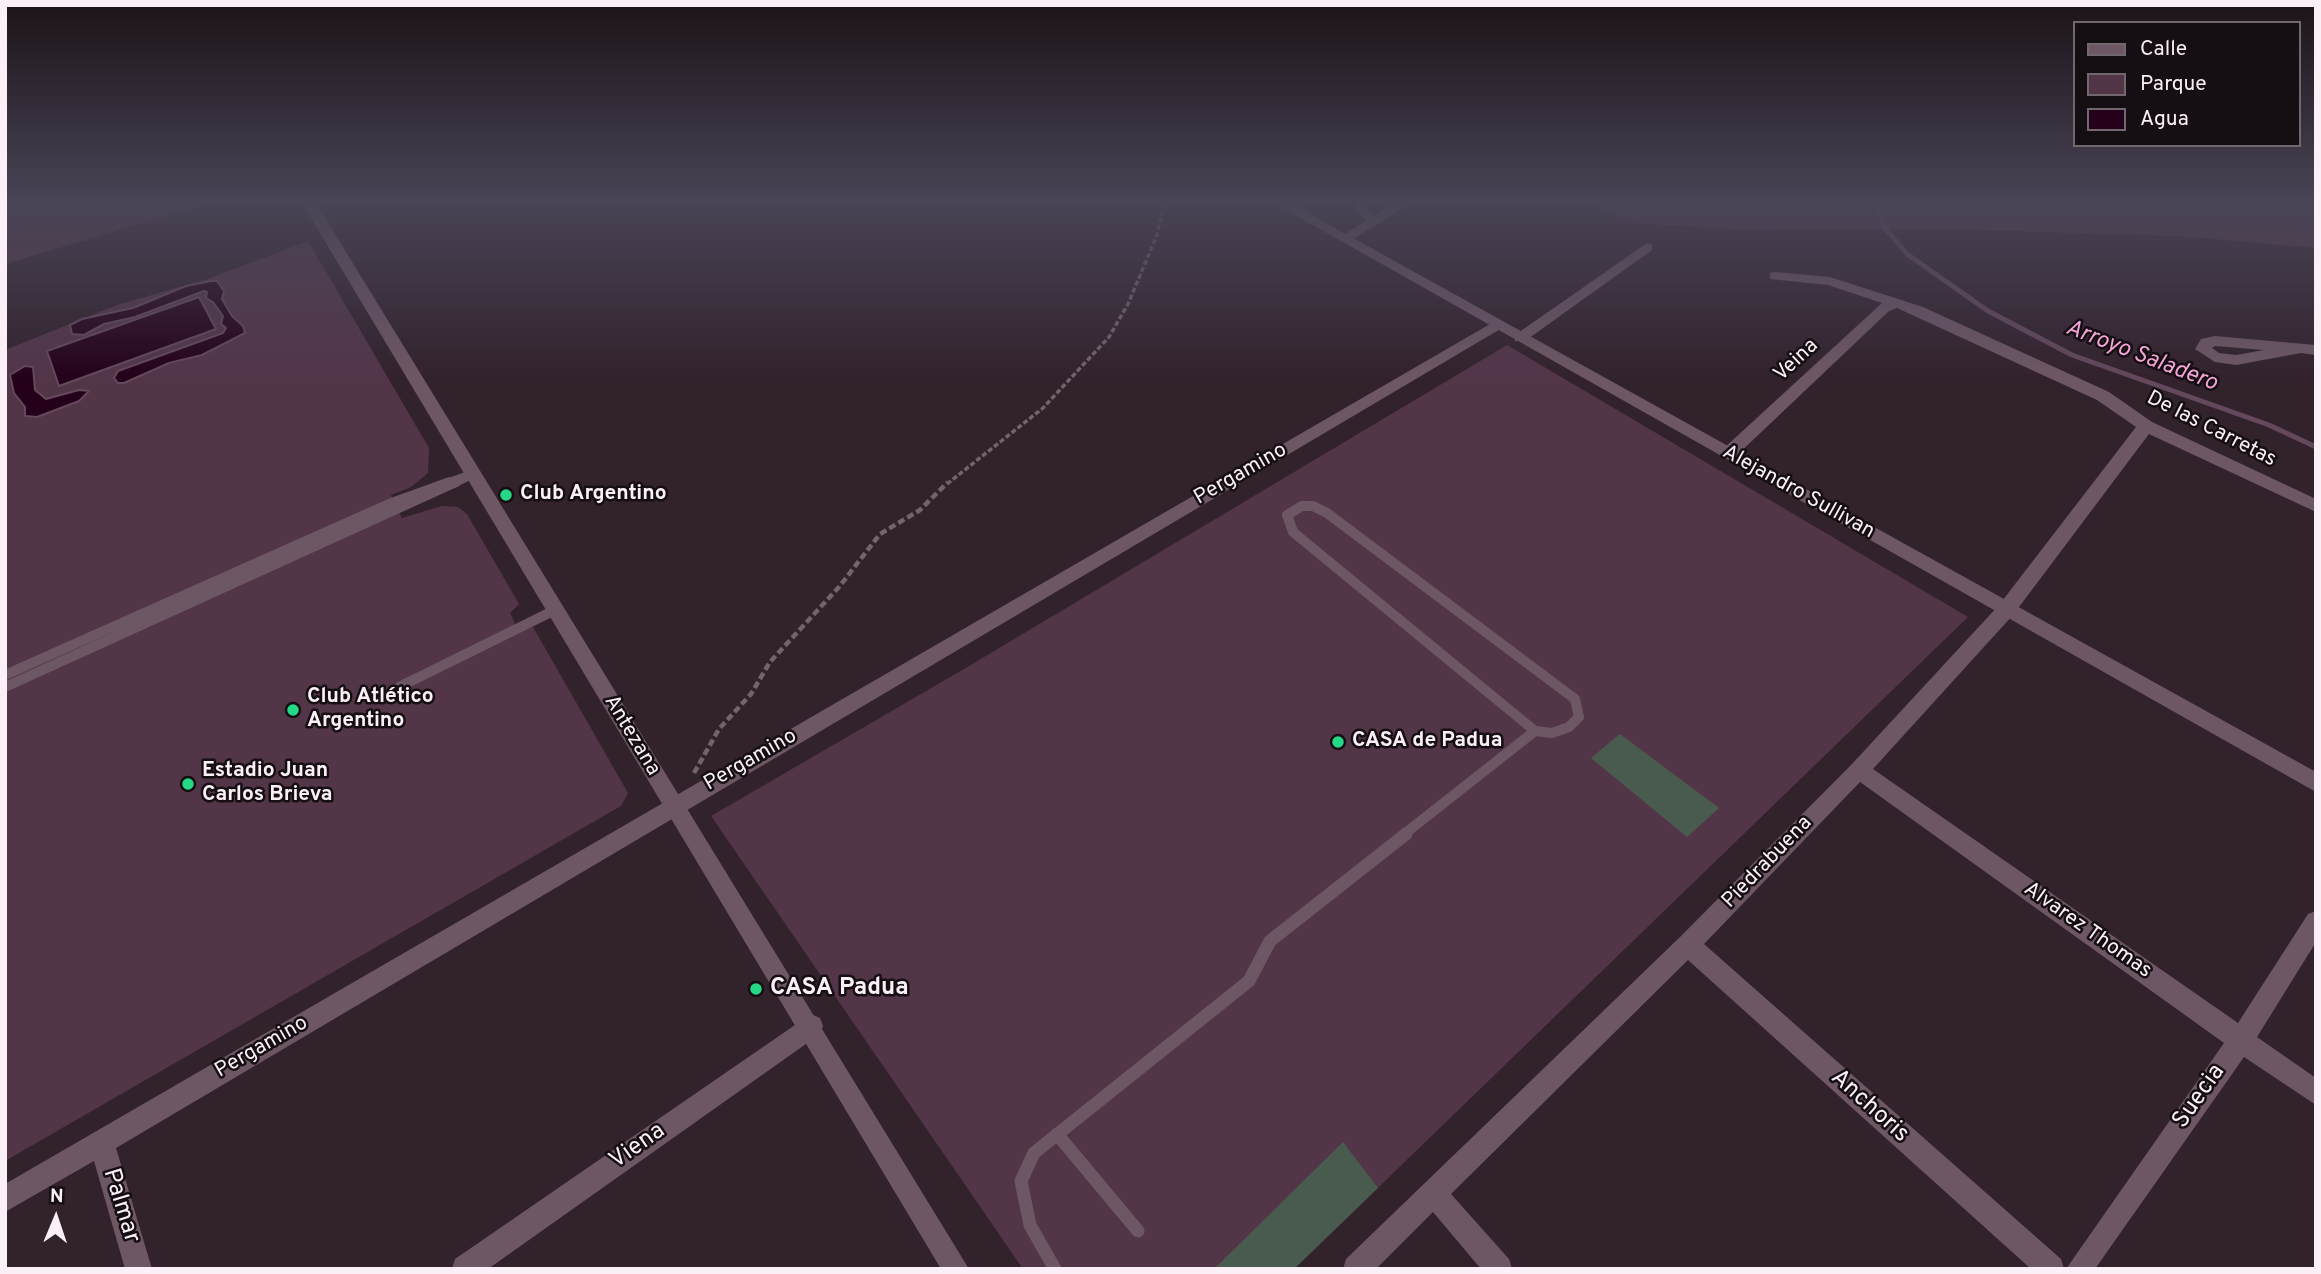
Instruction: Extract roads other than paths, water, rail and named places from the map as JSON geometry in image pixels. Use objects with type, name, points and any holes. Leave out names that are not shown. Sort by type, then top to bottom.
[{"type":"street","name":"Antezana","points":[[345,262],[674,807],[811,1026],[956,1269]]},
{"type":"street","name":"Alejandro Sullivan","points":[[1388,262],[2316,783]]},
{"type":"street","points":[[1520,338],[1625,262]]},
{"type":"street","name":"De las Carretas","points":[[1775,276],[1829,281],[1918,310],[2103,396],[2146,426],[2316,506]]},
{"type":"street","name":"Veina","points":[[1729,453],[1884,308],[1896,303]]},
{"type":"street","name":"Pergamino","points":[[5,1199],[1497,325]]},
{"type":"street","points":[[2215,341],[2308,349],[2236,360],[2215,357],[2203,349],[2207,342],[2215,341]]},
{"type":"street","name":"Piedrabuena","points":[[1356,1269],[1688,945],[1859,770],[2007,610],[2146,426]]},
{"type":"street","name":"Alvarez Thomas","points":[[1859,770],[2316,1093]]},
{"type":"street","name":"Suecia","points":[[2079,1269],[2241,1040],[2316,921]]},
{"type":"street","name":"Anchoris","points":[[1688,945],[2050,1269]]},
{"type":"street","name":"Viena","points":[[465,1269],[811,1026]]},
{"type":"street","name":"Palmar","points":[[102,1143],[139,1269]]},
{"type":"street","points":[[1434,1194],[1499,1269]]},
{"type":"lane","points":[[5,676],[388,504],[473,474]]},
{"type":"lane","points":[[5,687],[387,516],[473,474]]},
{"type":"lane","points":[[1055,1269],[1030,1225],[1021,1181],[1034,1153],[1249,981],[1270,941],[1535,731],[1552,733],[1569,727],[1579,717],[1575,699],[1327,513],[1313,506],[1302,506],[1287,515],[1293,532],[1535,731]]},
{"type":"lane","points":[[399,687],[555,610]]},
{"type":"lane","points":[[1057,1134],[1138,1231]]},
{"type":"water","points":[[217,281],[224,291],[222,299],[232,316],[243,326],[245,333],[202,355],[169,363],[124,383],[118,383],[114,378],[118,371],[223,333],[226,328],[221,324],[223,316],[213,302],[206,298],[207,292],[204,291],[135,317],[104,324],[84,335],[72,334],[70,325],[82,319],[133,308],[186,286]]},
{"type":"water","points":[[199,297],[216,329],[59,386],[47,351]]},
{"type":"water","points":[[25,366],[33,367],[35,390],[46,399],[79,390],[89,391],[79,401],[37,417],[25,416],[25,407],[14,393],[10,375]]},
{"type":"waterway","name":"Arroyo Saladero","points":[[1919,262],[1988,311],[2072,355],[2269,425],[2316,447]]},
{"type":"place","name":"Club Argentino","points":[[506,495]]},
{"type":"place","name":"Club Atlético Argentino","points":[[293,710]]},
{"type":"place","name":"CASA de Padua","points":[[1338,742]]},
{"type":"place","name":"Estadio Juan Carlos Brieva","points":[[188,784]]},
{"type":"place","name":"CASA Padua","points":[[756,989]]}]
